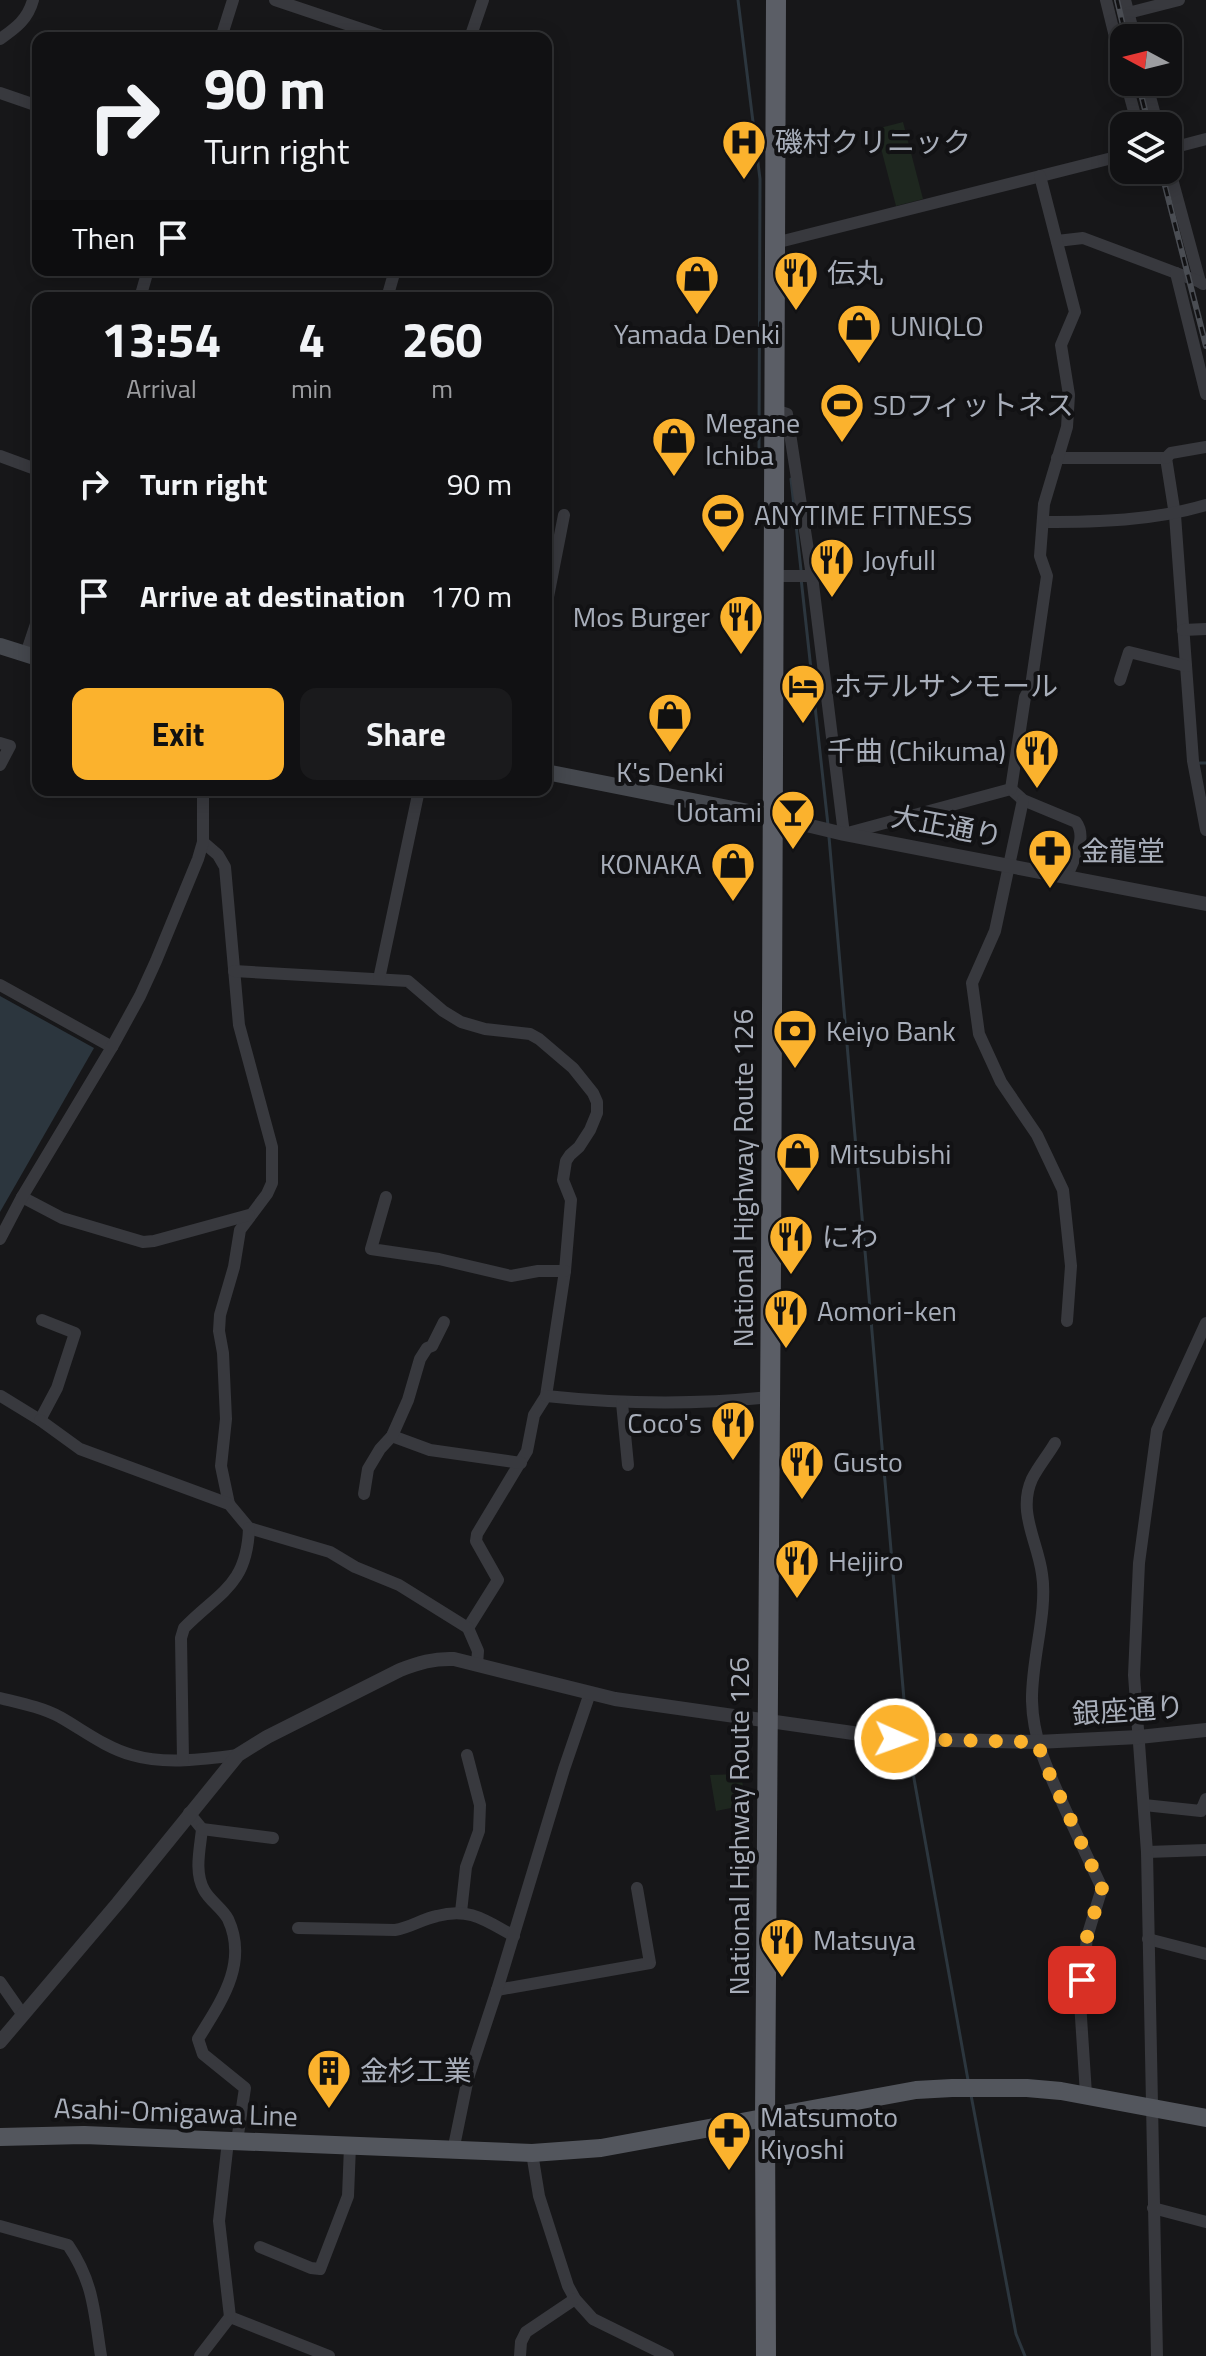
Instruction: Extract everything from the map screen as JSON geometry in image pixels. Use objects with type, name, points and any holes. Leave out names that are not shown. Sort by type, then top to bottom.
[{"type":"highway","name":"National Highway Route 126","points":[[766,2356],[776,0]]},
{"type":"main road","points":[[0,646],[32,656]]},
{"type":"main road","points":[[552,773],[773,817]]},
{"type":"main road","name":"Asahi-Omigawa Line","points":[[0,2137],[84,2135],[532,2153],[601,2148],[916,2090],[970,2087],[1027,2088],[1086,2094],[1206,2118]]},
{"type":"main road","points":[[1185,2114],[1206,2109]]},
{"type":"main road","points":[[1185,2114],[1199,2127],[1206,2128]]},
{"type":"street","points":[[0,39],[22,23],[33,0]]},
{"type":"street","points":[[223,32],[233,0]]},
{"type":"street","points":[[275,0],[370,32]]},
{"type":"street","points":[[472,32],[483,0]]},
{"type":"street","points":[[1106,0],[1112,24]]},
{"type":"street","points":[[1127,6],[1179,0]]},
{"type":"street","points":[[0,93],[32,104]]},
{"type":"street","points":[[1182,145],[1206,139]]},
{"type":"street","points":[[775,243],[1110,158]]},
{"type":"street","points":[[1011,789],[1025,697],[1031,686],[1047,576],[1040,556],[1044,504],[1067,427],[1069,395],[1061,345],[1075,312],[1040,176]]},
{"type":"street","points":[[1174,184],[1203,284]]},
{"type":"street","points":[[1057,241],[1083,238],[1203,284]]},
{"type":"street","points":[[1176,273],[1206,394]]},
{"type":"street","points":[[775,410],[787,414],[806,576],[844,834],[1011,789]]},
{"type":"street","points":[[1057,458],[1166,458],[1171,453],[1206,447]]},
{"type":"street","points":[[0,456],[32,468]]},
{"type":"street","points":[[1166,458],[1175,515],[1193,761],[1203,799],[1206,830]]},
{"type":"street","points":[[1043,522],[1110,522],[1175,515],[1206,505]]},
{"type":"street","points":[[552,576],[564,515]]},
{"type":"street","points":[[774,576],[806,576]]},
{"type":"street","points":[[1183,630],[1206,629]]},
{"type":"street","points":[[1120,680],[1129,652],[1186,666]]},
{"type":"street","points":[[1191,734],[1206,733]]},
{"type":"street","points":[[0,743],[10,746],[0,765]]},
{"type":"street","points":[[1011,789],[1023,800],[1076,822],[1080,827],[1082,835],[1067,876]]},
{"type":"street","points":[[0,1239],[140,996],[198,859],[205,828],[203,796]]},
{"type":"street","points":[[379,979],[418,796]]},
{"type":"street","points":[[1023,800],[995,931],[972,983],[979,1034],[1001,1082],[1037,1135],[1063,1190],[1071,1266],[1067,1321]]},
{"type":"street","name":"大正通り","points":[[773,817],[844,834],[1206,904]]},
{"type":"street","points":[[203,842],[218,855],[225,867],[239,1025],[272,1147],[272,1183],[238,1236],[234,1267],[220,1315],[226,1419],[221,1466],[229,1504],[249,1528],[330,1552],[355,1567],[399,1585],[468,1628],[478,1651],[477,1664]]},
{"type":"street","points":[[234,971],[408,981],[461,1022],[485,1029],[530,1034],[539,1039],[573,1068],[597,1102],[597,1113],[579,1147],[566,1161],[563,1180],[571,1200],[565,1271],[546,1396],[534,1415],[527,1451],[477,1534],[476,1541],[498,1580],[468,1628]]},
{"type":"street","points":[[0,985],[112,1047]]},
{"type":"street","points":[[22,1197],[62,1218],[143,1242],[249,1215]]},
{"type":"street","points":[[386,1197],[371,1249],[439,1259],[511,1276],[538,1271],[565,1271]]},
{"type":"street","points":[[40,1420],[57,1388],[75,1333],[42,1320]]},
{"type":"street","points":[[364,1494],[368,1469],[392,1436],[408,1400],[420,1359],[432,1346],[444,1322]]},
{"type":"street","points":[[1157,2356],[1147,1852],[1134,1675],[1139,1563],[1157,1430],[1206,1323]]},
{"type":"street","points":[[1,1396],[80,1449],[229,1504]]},
{"type":"street","points":[[546,1396],[622,1403],[685,1403],[770,1397]]},
{"type":"street","points":[[622,1403],[628,1465]]},
{"type":"street","points":[[392,1436],[430,1450],[521,1463]]},
{"type":"street","points":[[1055,1443],[1033,1477],[1027,1493],[1026,1512],[1043,1574],[1032,1703],[1037,1742],[1045,1764],[1102,1888],[1087,1937],[1080,2002],[1086,2094]]},
{"type":"street","points":[[183,1760],[181,1638],[184,1628],[192,1619],[236,1580],[249,1542],[249,1528]]},
{"type":"street","name":"銀座通り","points":[[0,2042],[238,1755],[267,1737],[400,1670],[438,1658],[477,1664],[629,1701],[908,1739],[1037,1742],[1206,1730]]},
{"type":"street","points":[[453,2151],[468,2078],[590,1693]]},
{"type":"street","points":[[0,1698],[45,1710],[130,1755],[183,1760],[238,1755]]},
{"type":"street","points":[[461,1912],[466,1867],[479,1831],[480,1805],[467,1755]]},
{"type":"street","points":[[1144,1805],[1201,1811],[1206,1799]]},
{"type":"street","points":[[189,1813],[202,1829],[273,1838]]},
{"type":"street","points":[[200,2356],[230,2317],[219,2221],[232,2141],[245,2088],[203,2054],[198,2039],[231,1982],[235,1938],[227,1917],[204,1890],[198,1868],[202,1829]]},
{"type":"street","points":[[1147,1852],[1206,1850]]},
{"type":"street","points":[[497,1990],[650,1963],[637,1888]]},
{"type":"street","points":[[298,1928],[395,1930],[410,1928],[435,1916],[461,1912],[472,1913],[514,1936]]},
{"type":"street","points":[[1148,1939],[1206,1954]]},
{"type":"street","points":[[0,1982],[23,2015]]},
{"type":"street","points":[[260,2247],[320,2269],[348,2196],[350,2146]]},
{"type":"street","points":[[532,2153],[539,2196],[575,2299],[593,2319],[668,2356]]},
{"type":"street","points":[[1153,2208],[1206,2222]]},
{"type":"street","points":[[0,2226],[68,2245],[83,2267],[91,2291],[101,2356]]},
{"type":"street","points":[[520,2356],[521,2342],[526,2332],[575,2299]]},
{"type":"street","points":[[230,2317],[329,2356]]},
{"type":"shaded area","points":[[903,122],[923,199],[896,206],[876,129]]},
{"type":"shaded area","points":[[0,996],[94,1048],[0,1212]]},
{"type":"shaded area","points":[[741,1774],[746,1805],[716,1811],[710,1775]]},
{"type":"waterway","points":[[738,0],[760,179],[759,449],[768,450]]},
{"type":"waterway","points":[[791,479],[801,570]]},
{"type":"waterway","points":[[801,578],[828,825]]},
{"type":"waterway","points":[[1200,763],[1206,763]]},
{"type":"waterway","points":[[829,837],[907,1734]]},
{"type":"waterway","points":[[908,1745],[968,2080]]},
{"type":"waterway","points":[[971,2095],[1016,2334],[1025,2356]]},
{"type":"railway","points":[[1117,0],[1123,24]]},
{"type":"railway","points":[[1142,96],[1146,112]]},
{"type":"railway","points":[[1165,184],[1206,346]]},
{"type":"place","name":"磯村クリニック","points":[[744,181]]},
{"type":"place","name":"伝丸","points":[[796,312]]},
{"type":"place","name":"Yamada Denki","points":[[697,316]]},
{"type":"place","name":"UNIQLO","points":[[859,365]]},
{"type":"place","name":"SDフィットネス","points":[[842,444]]},
{"type":"place","name":"Megane Ichiba","points":[[674,478]]},
{"type":"place","name":"ANYTIME FITNESS","points":[[723,554]]},
{"type":"place","name":"Joyfull","points":[[832,599]]},
{"type":"place","name":"Mos Burger","points":[[741,656]]},
{"type":"place","name":"ホテルサンモール","points":[[803,725]]},
{"type":"place","name":"K's Denki","points":[[670,754]]},
{"type":"place","name":"千曲 (Chikuma)","points":[[1037,790]]},
{"type":"place","name":"Uotami","points":[[793,851]]},
{"type":"place","name":"金龍堂","points":[[1050,890]]},
{"type":"place","name":"KONAKA","points":[[733,903]]},
{"type":"place","name":"Keiyo Bank","points":[[795,1070]]},
{"type":"place","name":"Mitsubishi","points":[[798,1193]]},
{"type":"place","name":"にわ","points":[[791,1276]]},
{"type":"place","name":"Aomori-ken","points":[[786,1350]]},
{"type":"place","name":"Coco's","points":[[733,1462]]},
{"type":"place","name":"Gusto","points":[[802,1501]]},
{"type":"place","name":"Heijiro","points":[[797,1600]]},
{"type":"place","name":"Matsuya","points":[[782,1979]]},
{"type":"place","name":"金杉工業","points":[[329,2110]]},
{"type":"place","name":"Matsumoto Kiyoshi","points":[[729,2172]]},
{"type":"route","points":[[895,1739],[1037,1742],[1102,1888],[1087,1937],[1082,1980]]}]
